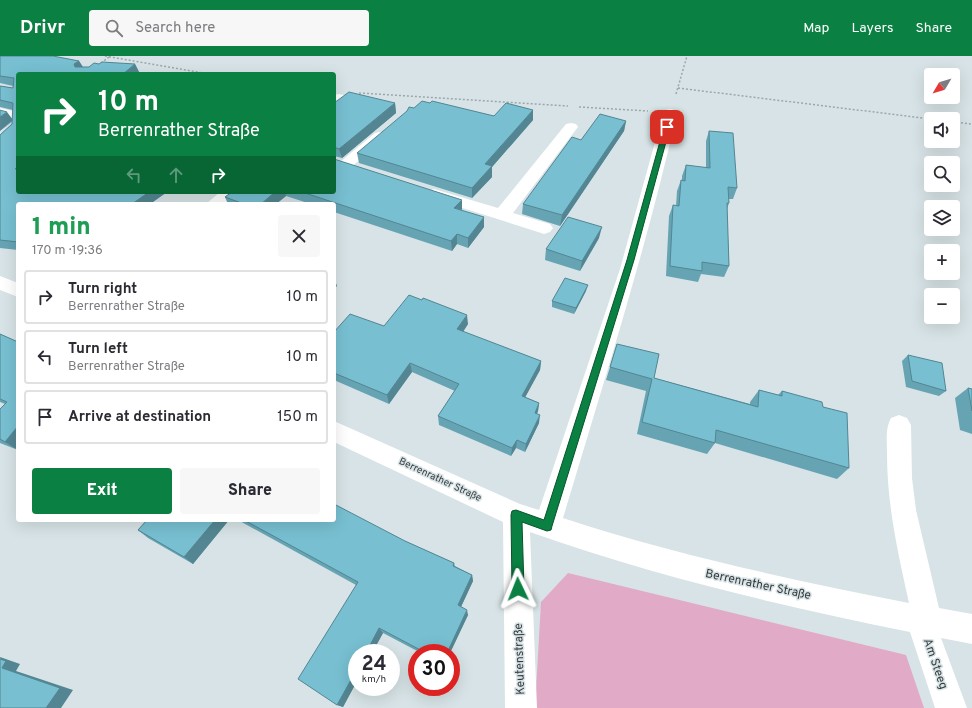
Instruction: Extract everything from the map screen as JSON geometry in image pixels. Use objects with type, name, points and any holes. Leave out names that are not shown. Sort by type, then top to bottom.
[{"type":"street","points":[[0,112],[16,116]]},
{"type":"street","points":[[547,526],[630,260],[661,154],[670,113]]},
{"type":"street","points":[[346,166],[390,127]]},
{"type":"street","points":[[502,215],[571,127]]},
{"type":"street","points":[[420,189],[544,228]]},
{"type":"street","points":[[217,202],[227,194]]},
{"type":"street","points":[[0,283],[16,289]]},
{"type":"street","name":"Am Steeg","points":[[899,425],[900,472],[903,510],[910,551],[924,620],[951,708]]},
{"type":"street","name":"Berrenrather Straße","points":[[336,432],[516,515],[547,526],[713,576],[972,629]]},
{"type":"street","name":"Keutenstraße","points":[[516,515],[521,708]]},
{"type":"path","points":[[105,56],[197,72]]},
{"type":"path","points":[[358,92],[670,113],[687,56]]},
{"type":"path","points":[[97,66],[109,57]]},
{"type":"path","points":[[678,88],[924,118]]},
{"type":"path","points":[[960,123],[972,124]]},
{"type":"shaded area","points":[[568,573],[906,655],[924,708],[535,708],[541,602]]},
{"type":"building","points":[[0,56],[53,56],[79,61],[74,64],[75,67],[89,67],[94,63],[99,64],[102,62],[135,64],[125,72],[16,72],[16,194],[146,194],[135,202],[16,202],[16,242],[0,240],[0,135],[12,124],[13,103],[0,100],[0,86],[13,88],[14,78],[0,76]]},
{"type":"building","points":[[349,92],[395,103],[339,149],[336,148],[336,102]]},
{"type":"building","points":[[422,101],[430,103],[432,101],[494,116],[506,103],[533,110],[485,164],[492,166],[472,188],[357,153],[407,111],[409,107],[414,108]]},
{"type":"building","points":[[0,110],[7,112],[0,117]]},
{"type":"building","points":[[600,114],[626,121],[562,215],[523,204],[572,137],[581,140]]},
{"type":"building","points":[[709,131],[733,133],[737,188],[728,187],[729,203],[727,203],[729,266],[702,262],[702,271],[670,266],[673,205],[679,206],[681,180],[685,181],[686,165],[710,168]]},
{"type":"building","points":[[336,160],[462,200],[454,208],[484,217],[468,238],[457,234],[451,241],[308,194],[336,194]]},
{"type":"building","points":[[229,194],[273,194],[263,202],[239,202],[225,197]]},
{"type":"building","points":[[568,217],[602,227],[582,261],[546,249]]},
{"type":"building","points":[[565,278],[588,285],[576,308],[552,301]]},
{"type":"building","points":[[409,295],[422,300],[423,298],[467,315],[457,329],[541,361],[522,396],[539,403],[535,413],[540,415],[526,444],[517,440],[512,448],[438,416],[459,384],[410,363],[387,395],[336,374],[336,330],[350,314],[384,326]]},
{"type":"building","points":[[0,334],[16,341],[16,428],[5,442],[0,439],[0,409],[7,402],[0,399]]},
{"type":"building","points":[[617,344],[659,354],[654,378],[758,407],[759,390],[782,396],[782,391],[822,402],[823,407],[847,413],[849,468],[716,430],[715,443],[642,422],[652,379],[610,367]]},
{"type":"building","points":[[908,355],[942,363],[946,391],[912,381]]},
{"type":"building","points":[[968,388],[972,389],[972,411]]},
{"type":"building","points":[[336,505],[405,541],[454,563],[453,566],[472,575],[458,605],[467,610],[451,644],[409,644],[379,628],[371,644],[348,644],[348,685],[337,705],[298,679],[358,582],[248,522],[336,522]]},
{"type":"building","points":[[145,522],[213,522],[184,557],[138,530]]},
{"type":"building","points":[[0,659],[6,661],[2,668],[60,688],[46,708],[0,708]]},
{"type":"route","points":[[518,589],[516,515],[547,526],[630,260],[661,154],[667,127]]}]
